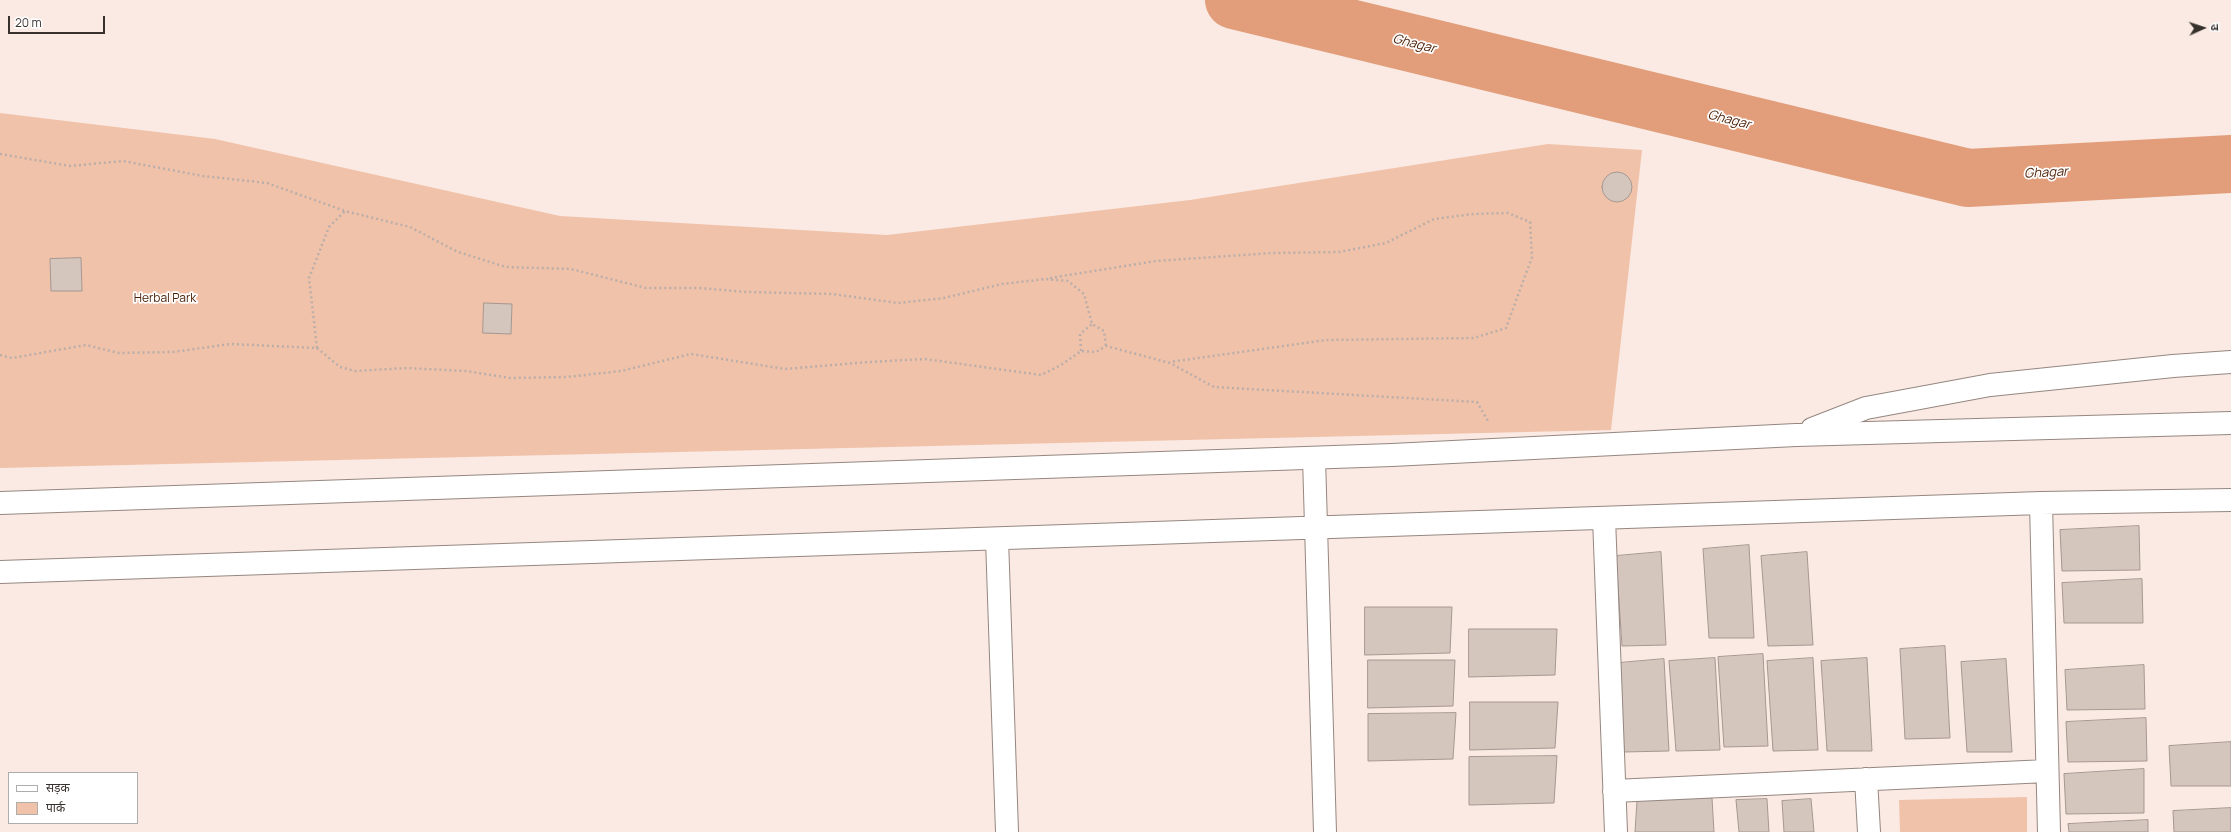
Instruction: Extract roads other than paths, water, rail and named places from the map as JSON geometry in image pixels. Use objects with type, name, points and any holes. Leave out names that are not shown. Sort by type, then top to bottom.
[{"type":"street","points":[[1796,435],[1866,408],[1990,385],[2173,366],[2231,362]]},
{"type":"street","points":[[0,503],[1314,458],[1796,435],[2231,424]]},
{"type":"street","points":[[1314,458],[1325,832]]},
{"type":"street","points":[[0,572],[2041,503],[2231,500]]},
{"type":"street","points":[[2041,503],[2049,832]]},
{"type":"street","points":[[1604,518],[1616,832]]},
{"type":"street","points":[[997,538],[1007,832]]},
{"type":"street","points":[[1614,791],[2047,771]]},
{"type":"street","points":[[1866,779],[1869,832]]},
{"type":"waterway","name":"Ghagar","points":[[1234,0],[1968,178],[2231,164]]},
{"type":"park label","name":"Herbal Park","points":[[165,299]]}]
